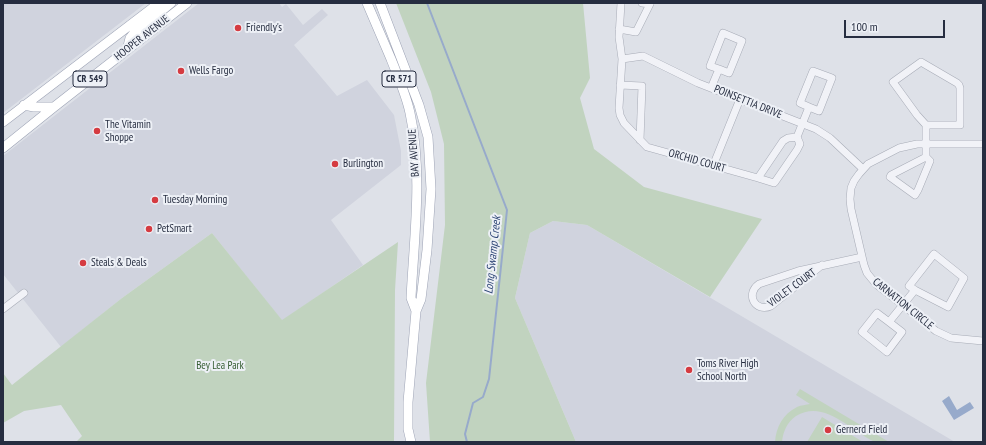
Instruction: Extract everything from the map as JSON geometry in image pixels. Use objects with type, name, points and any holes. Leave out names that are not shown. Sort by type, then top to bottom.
[{"type":"main road","name":"HOOPER AVENUE","points":[[3,122],[159,3]]},
{"type":"main road","points":[[127,50],[130,38],[134,33],[171,3]]},
{"type":"main road","name":"HOOPER AVENUE","points":[[3,148],[187,3]]},
{"type":"main road","points":[[360,3],[369,7]]},
{"type":"main road","name":"BAY AVENUE","points":[[380,3],[419,105],[428,137],[431,189],[427,250],[420,299],[416,311],[408,402],[408,429],[411,442]]},
{"type":"main road","name":"BAY AVENUE","points":[[369,7],[403,87],[410,112],[415,141],[417,166],[411,298],[416,311]]},
{"type":"main road","points":[[24,105],[34,107],[54,107]]},
{"type":"main road","points":[[3,122],[3,130]]},
{"type":"main road","points":[[407,442],[408,429]]},
{"type":"street","name":"ORCHID COURT","points":[[621,3],[619,30],[622,59],[619,108],[620,115],[624,123],[647,147],[774,183],[800,144],[796,137],[808,107]]},
{"type":"street","points":[[619,30],[636,32],[650,4],[642,3]]},
{"type":"street","points":[[723,33],[742,41],[729,73],[719,69],[710,66],[723,33]]},
{"type":"street","name":"POINSETTIA DRIVE","points":[[622,59],[643,56],[696,82],[816,129],[830,138],[863,169]]},
{"type":"street","points":[[926,125],[960,125],[960,88],[957,83],[921,62],[893,82],[926,125],[926,157],[930,161],[915,195],[890,177],[891,175],[926,157]]},
{"type":"street","points":[[711,88],[719,69]]},
{"type":"street","points":[[813,70],[832,78],[819,111],[808,107],[800,103],[813,70]]},
{"type":"street","points":[[620,85],[642,86],[640,140]]},
{"type":"street","points":[[714,166],[740,99]]},
{"type":"street","points":[[758,178],[783,141],[788,138],[796,137]]},
{"type":"street","name":"CARNATION CIRCLE","points":[[983,144],[917,144],[899,148],[868,164],[863,169],[854,181],[851,188],[850,199],[864,265],[867,273],[876,284],[936,331],[951,338],[983,341]]},
{"type":"street","points":[[934,254],[964,278],[948,307],[915,290],[909,286],[934,254]]},
{"type":"street","name":"VIOLET COURT","points":[[822,266],[771,306],[765,308],[761,307],[754,301],[752,295],[756,286],[759,284],[798,271],[862,257]]},
{"type":"street","points":[[889,322],[915,290]]},
{"type":"street","points":[[3,309],[24,293]]},
{"type":"street","points":[[877,313],[889,322],[902,332],[887,352],[862,332],[877,313]]},
{"type":"shaded area","points":[[3,3],[146,3],[3,113]]},
{"type":"shaded area","points":[[199,3],[279,3],[282,7],[286,4],[303,25],[322,9],[328,15],[294,45],[337,96],[367,80],[394,115],[401,151],[401,165],[331,220],[363,265],[282,321],[212,233],[122,298],[61,347],[3,274],[3,156]]},
{"type":"shaded area","name":"Toms River High School North","points":[[553,221],[587,225],[955,442],[576,442],[515,298],[530,233]]},
{"type":"green space","points":[[396,3],[583,3],[590,78],[580,98],[594,149],[644,187],[762,219],[710,297],[587,225],[553,221],[530,233],[515,298],[576,442],[430,442],[426,383],[445,225],[444,144],[431,92]]},
{"type":"green space","name":"Bey Lea Park","points":[[212,233],[282,320],[398,242],[395,290],[394,442],[76,442],[82,436],[61,405],[24,411],[3,423],[3,373],[12,385],[122,298]]},
{"type":"green space","points":[[800,389],[889,442],[873,441],[836,418],[817,411],[806,412],[796,416],[790,421],[786,428],[782,442],[775,442],[777,431],[784,417],[797,407],[810,404],[796,395]]},
{"type":"green space","name":"Gernerd Field","points":[[822,417],[863,442],[807,442]]},
{"type":"water","points":[[949,396],[957,410],[970,402],[974,408],[954,420],[942,401]]},
{"type":"waterway","name":"Long Swamp Creek","points":[[427,3],[507,210],[489,379],[483,397],[473,403],[465,434],[467,442]]},
{"type":"place","name":"Friendly's","points":[[238,28]]},
{"type":"place","name":"Wells Fargo","points":[[181,71]]},
{"type":"place","name":"The Vitamin Shoppe","points":[[97,131]]},
{"type":"place","name":"Burlington","points":[[335,164]]},
{"type":"place","name":"Tuesday Morning","points":[[155,200]]},
{"type":"place","name":"PetSmart","points":[[149,229]]},
{"type":"place","name":"Steals & Deals","points":[[83,263]]},
{"type":"place","name":"Toms River High School North","points":[[689,370]]},
{"type":"place","name":"Gernerd Field","points":[[828,430]]}]
